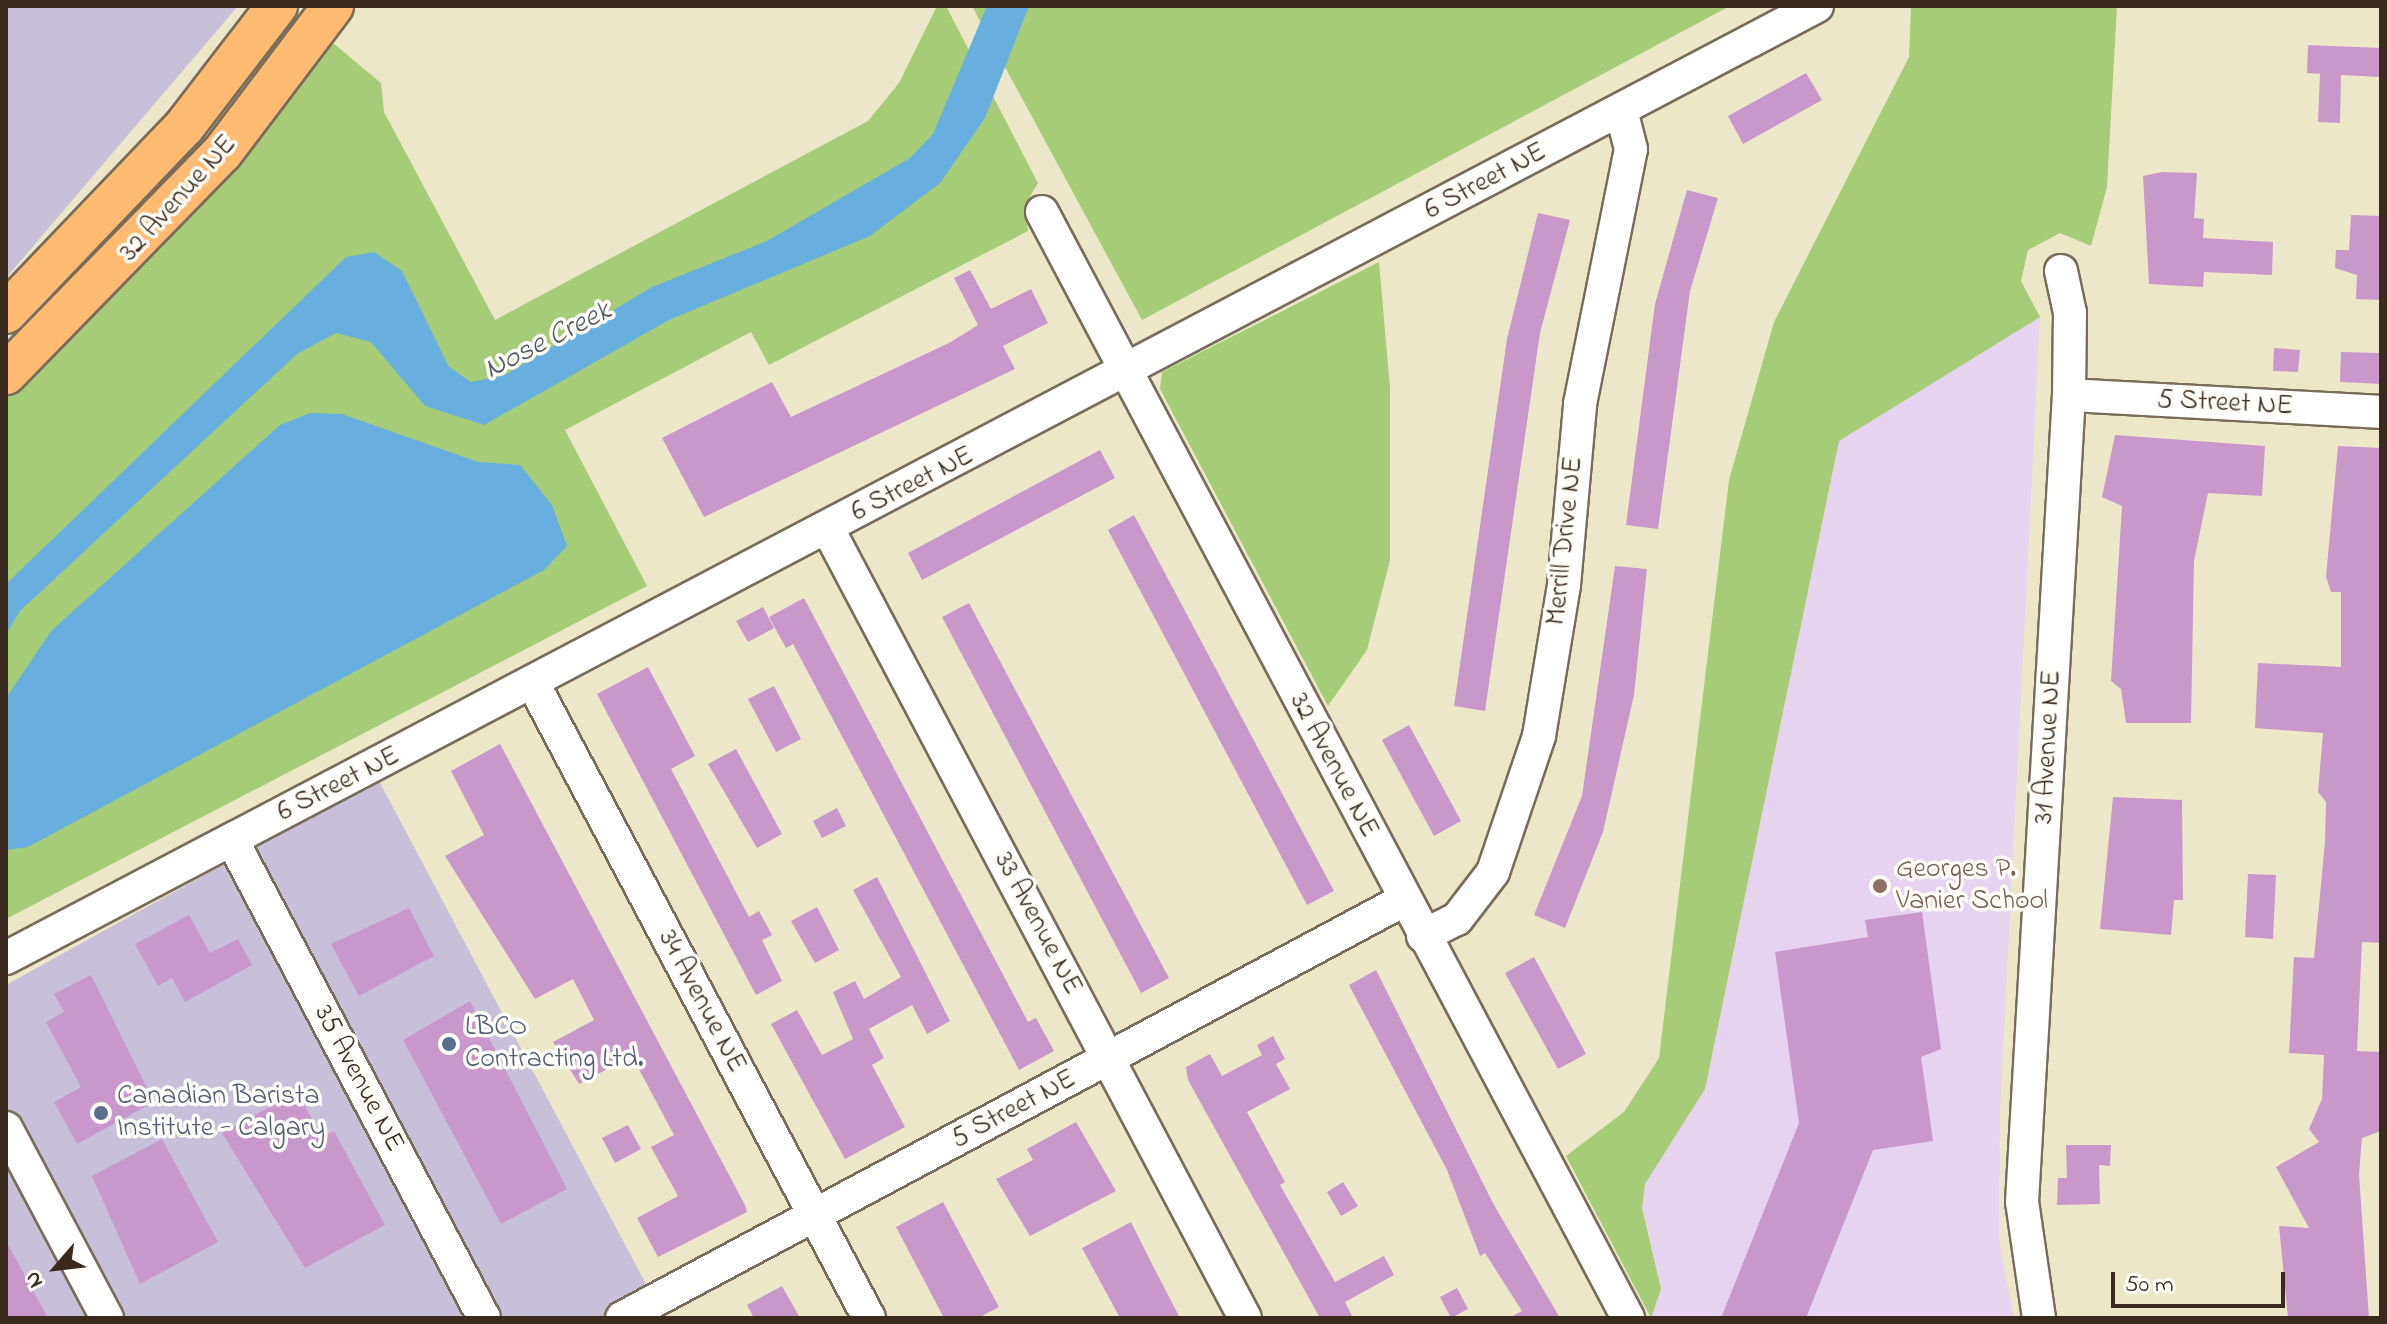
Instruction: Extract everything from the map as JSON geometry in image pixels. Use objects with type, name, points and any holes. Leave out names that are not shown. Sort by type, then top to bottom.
[{"type":"main road","name":"32 Avenue NE","points":[[6,313],[184,127],[277,6]]},
{"type":"main road","name":"32 Avenue NE","points":[[6,374],[222,153],[333,6]]},
{"type":"street","name":"6 Street NE","points":[[6,958],[1126,374],[1817,6]]},
{"type":"street","name":"Merrill Drive NE","points":[[1423,936],[1457,919],[1493,872],[1539,736],[1564,585],[1580,404],[1631,149],[1621,110]]},
{"type":"street","name":"32 Avenue NE","points":[[1042,212],[1628,1318]]},
{"type":"street","name":"31 Avenue NE","points":[[2039,1318],[2022,1202],[2069,395],[2070,313],[2061,271]]},
{"type":"street","name":"5 Street NE","points":[[2069,395],[2381,412]]},
{"type":"street","name":"33 Avenue NE","points":[[828,529],[1245,1318]]},
{"type":"street","name":"34 Avenue NE","points":[[534,685],[869,1318]]},
{"type":"street","name":"35 Avenue NE","points":[[232,840],[484,1318]]},
{"type":"street","name":"5 Street NE","points":[[622,1318],[1404,900]]},
{"type":"street","points":[[6,1128],[107,1318]]},
{"type":"shaded area","points":[[6,6],[238,6],[6,278]]},
{"type":"shaded area","name":"Georges P. Vanier School","points":[[2040,317],[2000,1112],[1999,1240],[2014,1318],[1651,1318],[1661,1289],[1642,1207],[1645,1184],[1705,1089],[1839,441]]},
{"type":"shaded area","points":[[378,779],[664,1318],[6,1318],[6,985]]},
{"type":"green space","points":[[937,6],[946,6],[1038,183],[1025,205],[1028,231],[769,365],[751,332],[565,430],[647,586],[6,919],[6,396],[227,179],[333,43],[381,83],[384,112],[495,320],[868,121],[899,83]]},
{"type":"green space","points":[[972,6],[1730,6],[1142,320]]},
{"type":"green space","points":[[1911,6],[2117,6],[2107,187],[2091,246],[2060,233],[2028,250],[2021,281],[2040,317],[1839,441],[1705,1089],[1645,1184],[1642,1208],[1661,1289],[1651,1318],[1566,1156],[1624,1112],[1659,1058],[1729,480],[1774,322],[1909,57]]},
{"type":"green space","points":[[1379,262],[1390,388],[1390,560],[1367,650],[1328,706],[1160,389],[1162,372]]},
{"type":"water","points":[[987,6],[1029,6],[985,118],[940,183],[870,236],[669,320],[484,425],[425,406],[371,342],[336,333],[297,354],[20,611],[6,634],[6,584],[346,257],[374,252],[402,271],[449,367],[471,382],[505,375],[652,287],[767,241],[910,158],[933,134]]},
{"type":"water","points":[[310,413],[342,414],[478,462],[520,465],[552,505],[567,546],[544,570],[28,847],[6,850],[6,698],[51,631],[280,425]]},
{"type":"building","points":[[2308,45],[2381,48],[2381,77],[2341,75],[2340,123],[2318,122],[2320,74],[2307,73]]},
{"type":"building","points":[[1806,73],[1822,100],[1743,144],[1728,116]]},
{"type":"building","points":[[2162,172],[2197,173],[2194,218],[2204,219],[2203,238],[2273,242],[2272,275],[2204,272],[2203,287],[2149,284],[2143,176]]},
{"type":"building","points":[[1687,190],[1718,198],[1690,291],[1658,529],[1626,525],[1655,304]]},
{"type":"building","points":[[1538,213],[1570,220],[1540,333],[1485,711],[1454,706],[1507,339]]},
{"type":"building","points":[[2351,215],[2381,216],[2381,300],[2356,299],[2357,275],[2335,268],[2336,250],[2349,250]]},
{"type":"building","points":[[970,270],[991,309],[1031,289],[1048,323],[1003,346],[1015,369],[704,517],[662,438],[772,382],[791,417],[949,343],[978,325],[954,278]]},
{"type":"building","points":[[2274,348],[2300,350],[2298,372],[2273,371]]},
{"type":"building","points":[[2341,352],[2381,353],[2381,384],[2340,382]]},
{"type":"building","points":[[2115,435],[2265,446],[2262,496],[2208,493],[2194,561],[2191,723],[2126,723],[2121,689],[2111,681],[2122,506],[2102,497]]},
{"type":"building","points":[[2338,446],[2381,448],[2381,943],[2362,942],[2357,1051],[2381,1052],[2381,1131],[2362,1138],[2359,1174],[2369,1318],[2288,1318],[2279,1226],[2309,1228],[2276,1167],[2319,1142],[2309,1129],[2322,1099],[2324,1055],[2289,1053],[2294,957],[2314,958],[2325,842],[2326,802],[2318,792],[2323,733],[2255,728],[2258,663],[2341,667],[2341,592],[2331,592],[2326,577]]},
{"type":"building","points":[[1100,450],[1115,478],[922,580],[908,553]]},
{"type":"building","points":[[1134,515],[1334,891],[1307,905],[1108,530]]},
{"type":"building","points":[[1615,566],[1647,569],[1634,695],[1603,832],[1565,928],[1534,915],[1582,796]]},
{"type":"building","points":[[804,598],[1028,1022],[1036,1018],[1054,1051],[1019,1070],[793,644],[786,648],[769,617]]},
{"type":"building","points":[[969,603],[1169,978],[1141,993],[942,617]]},
{"type":"building","points":[[763,607],[774,628],[748,642],[736,621]]},
{"type":"building","points":[[648,667],[695,756],[671,769],[749,917],[759,911],[772,935],[762,940],[782,981],[756,995],[597,694]]},
{"type":"building","points":[[774,686],[801,739],[776,752],[748,699]]},
{"type":"building","points":[[1409,725],[1461,821],[1434,836],[1382,740]]},
{"type":"building","points":[[500,744],[745,1205],[747,1212],[658,1257],[637,1218],[678,1196],[651,1147],[674,1135],[632,1056],[579,1084],[553,1042],[594,1020],[573,979],[535,999],[445,856],[484,835],[451,771]]},
{"type":"building","points":[[736,749],[782,834],[757,848],[708,764]]},
{"type":"building","points":[[2113,797],[2182,800],[2183,900],[2174,900],[2171,935],[2100,929]]},
{"type":"building","points":[[837,808],[846,826],[822,838],[813,821]]},
{"type":"building","points":[[2248,874],[2276,875],[2273,939],[2245,937]]},
{"type":"building","points":[[877,877],[950,1021],[927,1034],[912,1005],[869,1029],[884,1058],[872,1065],[905,1127],[845,1159],[771,1024],[797,1010],[822,1055],[853,1039],[833,992],[855,981],[864,999],[901,977],[853,890]]},
{"type":"building","points":[[817,907],[839,950],[815,963],[791,921]]},
{"type":"building","points":[[409,908],[434,956],[359,996],[331,944]]},
{"type":"building","points":[[1922,912],[1941,1049],[1921,1057],[1933,1141],[1873,1150],[1806,1318],[1721,1318],[1799,1123],[1775,952],[1868,937],[1865,920]]},
{"type":"building","points":[[189,915],[210,953],[238,939],[252,965],[185,1002],[172,978],[158,986],[135,944]]},
{"type":"building","points":[[1534,957],[1586,1054],[1558,1069],[1505,973]]},
{"type":"building","points":[[1376,970],[1494,1205],[1560,1318],[1509,1318],[1522,1311],[1485,1253],[1480,1256],[1447,1170],[1349,985]]},
{"type":"building","points":[[91,975],[154,1102],[77,1144],[54,1102],[81,1087],[46,1022],[64,1012],[54,994]]},
{"type":"building","points":[[470,1001],[567,1189],[501,1224],[403,1040]]},
{"type":"building","points":[[1273,1036],[1285,1059],[1276,1064],[1290,1089],[1247,1112],[1285,1182],[1280,1185],[1335,1282],[1384,1256],[1394,1275],[1345,1302],[1353,1318],[1320,1318],[1188,1080],[1186,1067],[1210,1054],[1222,1076],[1262,1055],[1257,1045]]},
{"type":"building","points":[[297,1092],[322,1137],[334,1131],[385,1225],[305,1268],[222,1133]]},
{"type":"building","points":[[1076,1122],[1116,1191],[1030,1236],[996,1179],[1033,1160],[1027,1149]]},
{"type":"building","points":[[628,1125],[641,1149],[615,1163],[602,1138]]},
{"type":"building","points":[[162,1139],[218,1242],[140,1284],[92,1176]]},
{"type":"building","points":[[2066,1145],[2111,1145],[2110,1166],[2099,1165],[2100,1204],[2057,1205],[2058,1178],[2067,1178]]},
{"type":"building","points":[[1343,1182],[1358,1206],[1341,1216],[1327,1192]]},
{"type":"building","points":[[943,1202],[999,1307],[978,1318],[944,1318],[896,1227]]},
{"type":"building","points":[[1131,1222],[1180,1318],[1120,1318],[1082,1248]]},
{"type":"building","points":[[6,1241],[48,1318],[6,1318]]},
{"type":"building","points":[[782,1286],[800,1318],[754,1318],[747,1305]]},
{"type":"building","points":[[1457,1288],[1468,1309],[1451,1318],[1440,1297]]},
{"type":"place","name":"Georges P. Vanier School","points":[[1880,886]]},
{"type":"place","name":"LBCO Contracting Ltd.","points":[[449,1044]]},
{"type":"place","name":"Canadian Barista Institute - Calgary","points":[[101,1113]]},
{"type":"water label","name":"Nose Creek","points":[[548,341]]}]
